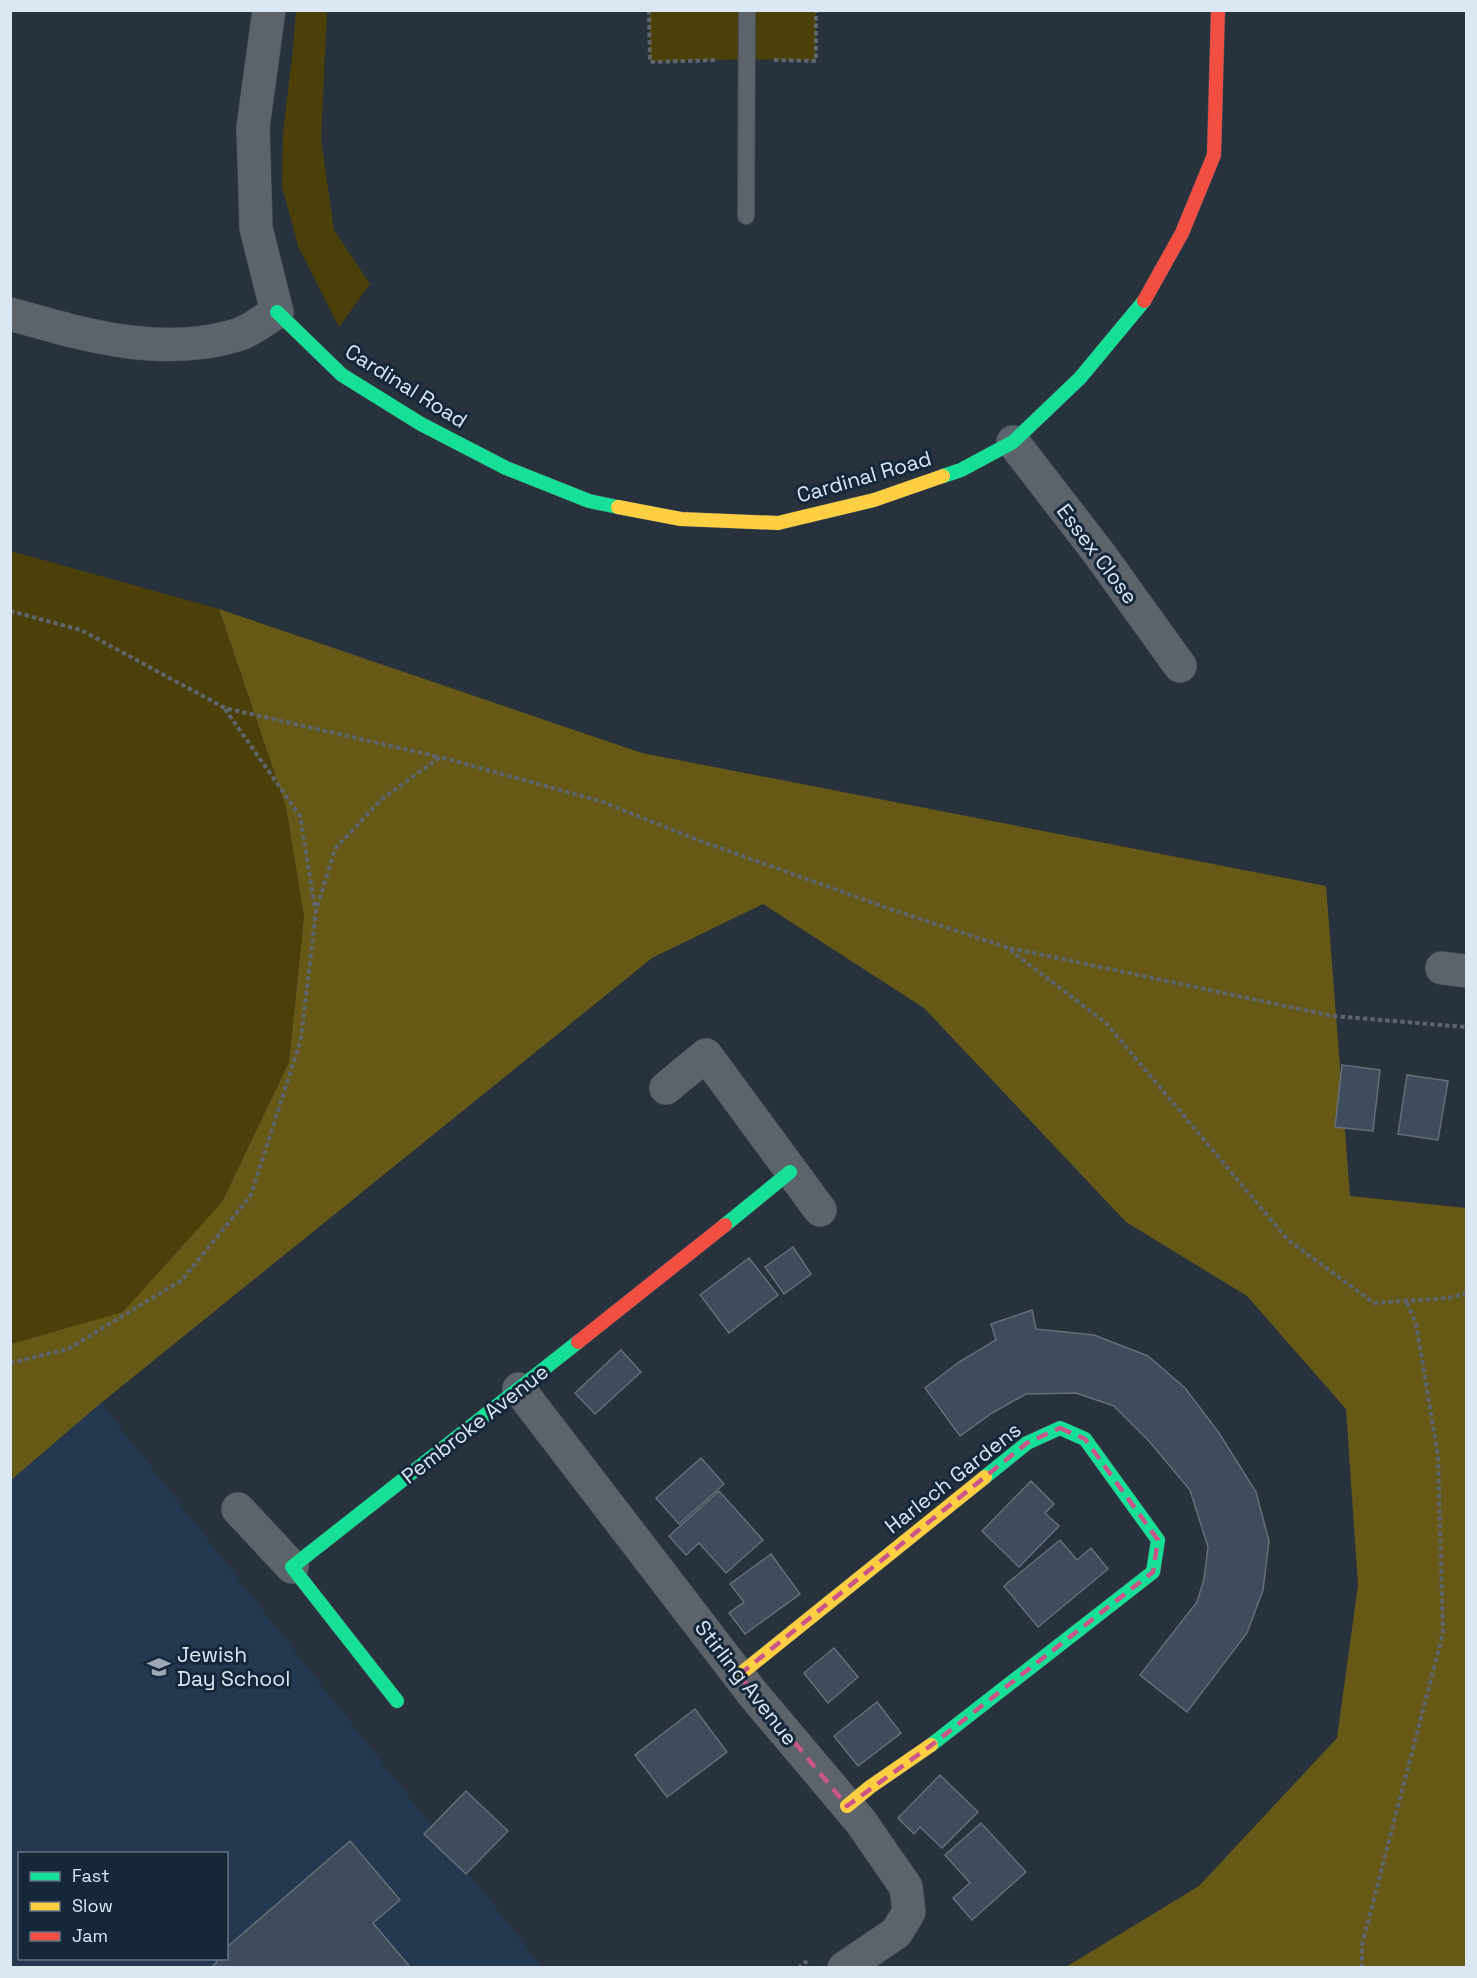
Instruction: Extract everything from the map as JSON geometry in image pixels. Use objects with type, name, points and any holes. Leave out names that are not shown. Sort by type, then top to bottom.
[{"type":"street","points":[[10,315],[85,336],[129,342],[198,344],[240,334],[277,312],[256,228],[253,127],[269,10]]},
{"type":"street","name":"Cardinal Road","points":[[277,312],[342,375],[421,424],[506,468],[589,501],[681,519],[778,524],[873,500],[961,470],[1013,442],[1080,378],[1142,305],[1182,233],[1214,155],[1218,10]]},
{"type":"street","name":"Essex Close","points":[[1013,442],[1098,552],[1180,666]]},
{"type":"street","points":[[666,1088],[705,1055],[819,1210]]},
{"type":"street","name":"Pembroke Avenue","points":[[292,1567],[790,1172]]},
{"type":"street","name":"Stirling Avenue","points":[[519,1389],[753,1694],[861,1822],[906,1887],[909,1912],[896,1933],[844,1968]]},
{"type":"street","name":"Harlech Gardens","points":[[739,1675],[1027,1443],[1060,1428],[1085,1439],[1158,1540],[1153,1572],[933,1744],[870,1787],[847,1806]]},
{"type":"street","points":[[238,1509],[292,1567],[397,1701]]},
{"type":"lane","points":[[746,216],[747,10]]},
{"type":"path","points":[[10,611],[81,630],[225,708],[440,757],[600,801],[698,840],[1006,947],[1333,1016],[1467,1027]]},
{"type":"path","points":[[225,708],[300,816],[316,911]]},
{"type":"path","points":[[10,1363],[68,1349],[182,1280],[251,1195],[302,1039],[316,911],[335,849],[382,799],[440,757]]},
{"type":"path","points":[[1006,947],[1106,1023],[1288,1240],[1374,1303],[1449,1298],[1467,1293]]},
{"type":"path","points":[[1362,1968],[1362,1945],[1443,1633],[1438,1456],[1416,1324],[1407,1301]]},
{"type":"highlighted area","points":[[1060,1428],[1085,1439],[1158,1540],[1153,1572],[933,1744],[847,1806],[739,1675],[1027,1443]]},
{"type":"shaded area","points":[[296,11],[327,11],[321,139],[334,230],[370,284],[339,327],[298,246],[282,186],[283,133]]},
{"type":"shaded area","points":[[649,11],[816,11],[816,61],[747,59],[650,62]]},
{"type":"shaded area","points":[[11,551],[219,609],[286,807],[304,917],[289,1062],[222,1202],[123,1313],[11,1344]]},
{"type":"shaded area","points":[[219,609],[642,753],[1326,886],[1350,1196],[1466,1208],[1466,1967],[1066,1967],[1199,1886],[1337,1738],[1358,1585],[1346,1409],[1247,1296],[1126,1222],[924,1008],[763,904],[652,958],[101,1403],[11,1480],[11,1344],[123,1312],[222,1202],[289,1062],[304,917],[286,807]]},
{"type":"shaded area","name":"Jewish Day School","points":[[101,1403],[542,1967],[11,1967],[10,1480]]},
{"type":"building","points":[[1342,1065],[1380,1070],[1373,1131],[1335,1127]]},
{"type":"building","points":[[1407,1075],[1448,1081],[1438,1140],[1398,1134]]},
{"type":"building","points":[[793,1247],[811,1274],[784,1294],[765,1267]]},
{"type":"building","points":[[749,1258],[778,1295],[729,1333],[700,1295]]},
{"type":"building","points":[[1032,1310],[1036,1329],[1094,1335],[1148,1356],[1185,1388],[1219,1433],[1256,1492],[1269,1541],[1263,1590],[1247,1633],[1187,1712],[1140,1675],[1197,1602],[1204,1579],[1208,1547],[1190,1490],[1148,1440],[1114,1406],[1076,1393],[1026,1394],[992,1413],[960,1436],[925,1388],[959,1362],[996,1340],[991,1324]]},
{"type":"building","points":[[621,1350],[641,1372],[595,1414],[575,1393]]},
{"type":"building","points":[[701,1458],[724,1484],[679,1524],[656,1498]]},
{"type":"building","points":[[1031,1481],[1054,1504],[1045,1513],[1059,1526],[1019,1567],[982,1531]]},
{"type":"building","points":[[719,1491],[763,1540],[726,1573],[699,1543],[686,1555],[669,1536]]},
{"type":"building","points":[[1060,1540],[1077,1560],[1091,1548],[1108,1569],[1038,1627],[1004,1586]]},
{"type":"building","points":[[771,1554],[800,1594],[745,1634],[729,1613],[744,1602],[730,1584]]},
{"type":"building","points":[[834,1648],[858,1677],[828,1703],[804,1673]]},
{"type":"building","points":[[877,1702],[901,1733],[858,1766],[834,1736]]},
{"type":"building","points":[[695,1709],[727,1752],[667,1797],[635,1755]]},
{"type":"building","points":[[940,1775],[978,1812],[942,1848],[920,1827],[914,1834],[898,1818]]},
{"type":"building","points":[[466,1791],[508,1831],[466,1874],[424,1834]]},
{"type":"building","points":[[981,1823],[1026,1872],[972,1920],[953,1898],[970,1883],[945,1855]]},
{"type":"building","points":[[350,1841],[400,1900],[373,1923],[411,1968],[211,1968],[217,1962],[216,1960],[228,1960],[228,1946]]},
{"type":"traffic: fast","points":[[943,476],[961,470],[1013,442],[1080,378],[1144,301]]},
{"type":"traffic: fast","points":[[277,312],[342,375],[421,424],[506,468],[589,501],[618,507]]},
{"type":"traffic: fast","points":[[725,1225],[790,1172]]},
{"type":"traffic: fast","points":[[397,1701],[292,1567],[578,1342]]},
{"type":"traffic: fast","points":[[931,1745],[1153,1572],[1158,1540],[1085,1439],[1060,1428],[1027,1443],[985,1477]]},
{"type":"traffic: slow","points":[[618,507],[681,519],[778,523],[874,500],[943,476]]},
{"type":"traffic: slow","points":[[739,1675],[985,1477]]},
{"type":"traffic: slow","points":[[847,1806],[870,1787],[931,1745]]},
{"type":"traffic: jam","points":[[1144,301],[1182,233],[1214,155],[1218,10]]},
{"type":"traffic: jam","points":[[578,1342],[725,1225]]},
{"type":"place","name":"Jewish Day School","points":[[159,1667]]}]
